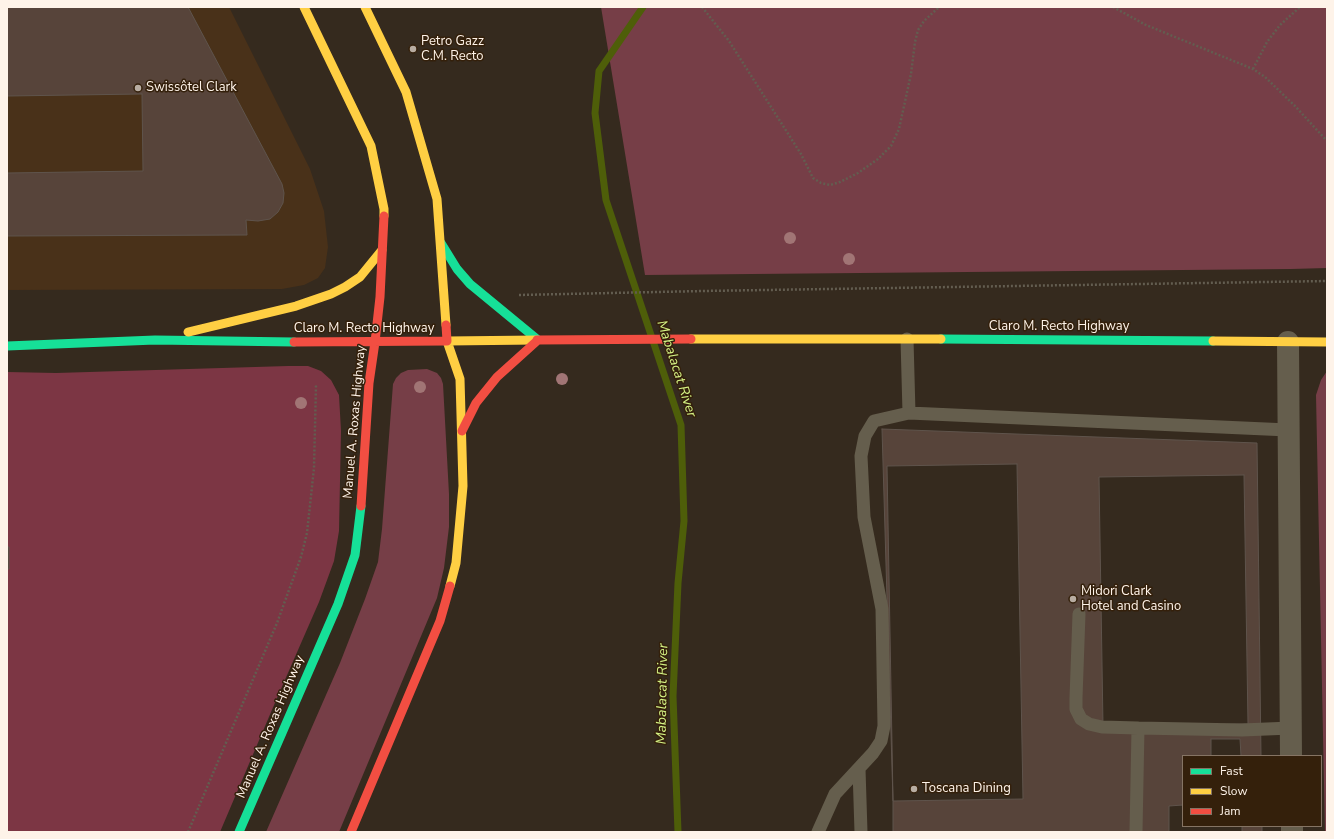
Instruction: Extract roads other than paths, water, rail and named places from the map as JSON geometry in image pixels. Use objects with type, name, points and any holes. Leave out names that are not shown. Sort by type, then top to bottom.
[{"type":"main road","name":"Manuel A. Roxas Highway","points":[[239,832],[338,604],[355,555],[361,503],[369,383],[380,297],[384,209],[371,146],[304,7]]},
{"type":"main road","points":[[351,832],[440,621],[456,563],[463,486],[460,379],[447,341],[437,199],[406,92],[365,7]]},
{"type":"main road","points":[[440,242],[457,269],[470,284],[538,340],[520,354],[496,377],[476,403],[462,432]]},
{"type":"main road","points":[[155,340],[316,300],[345,287],[360,277],[382,250]]},
{"type":"main road","name":"Claro M. Recto Highway","points":[[7,346],[155,340],[375,342],[610,339],[907,339],[1327,342]]},
{"type":"street","points":[[1288,342],[1291,755]]},
{"type":"lane","points":[[907,339],[909,413]]},
{"type":"lane","points":[[818,832],[835,794],[873,753],[881,741],[884,726],[882,608],[864,517],[862,456],[865,436],[874,421],[909,413],[1288,430]]},
{"type":"lane","points":[[1079,614],[1076,709],[1081,719],[1089,724],[1102,727],[1138,728],[1242,730],[1291,728]]},
{"type":"lane","points":[[1136,832],[1138,728]]},
{"type":"lane","points":[[859,768],[861,832]]},
{"type":"waterway","name":"Mabalacat River","points":[[643,7],[599,71],[595,113],[606,200],[681,425],[684,521],[678,583],[673,696],[678,832]]},
{"type":"place","name":"Petro Gazz C.M. Recto","points":[[413,49]]},
{"type":"place","name":"Swissôtel Clark","points":[[138,88]]},
{"type":"place","name":"Midori Clark Hotel and Casino","points":[[1073,599]]},
{"type":"place","name":"Toscana Dining","points":[[914,789]]}]
